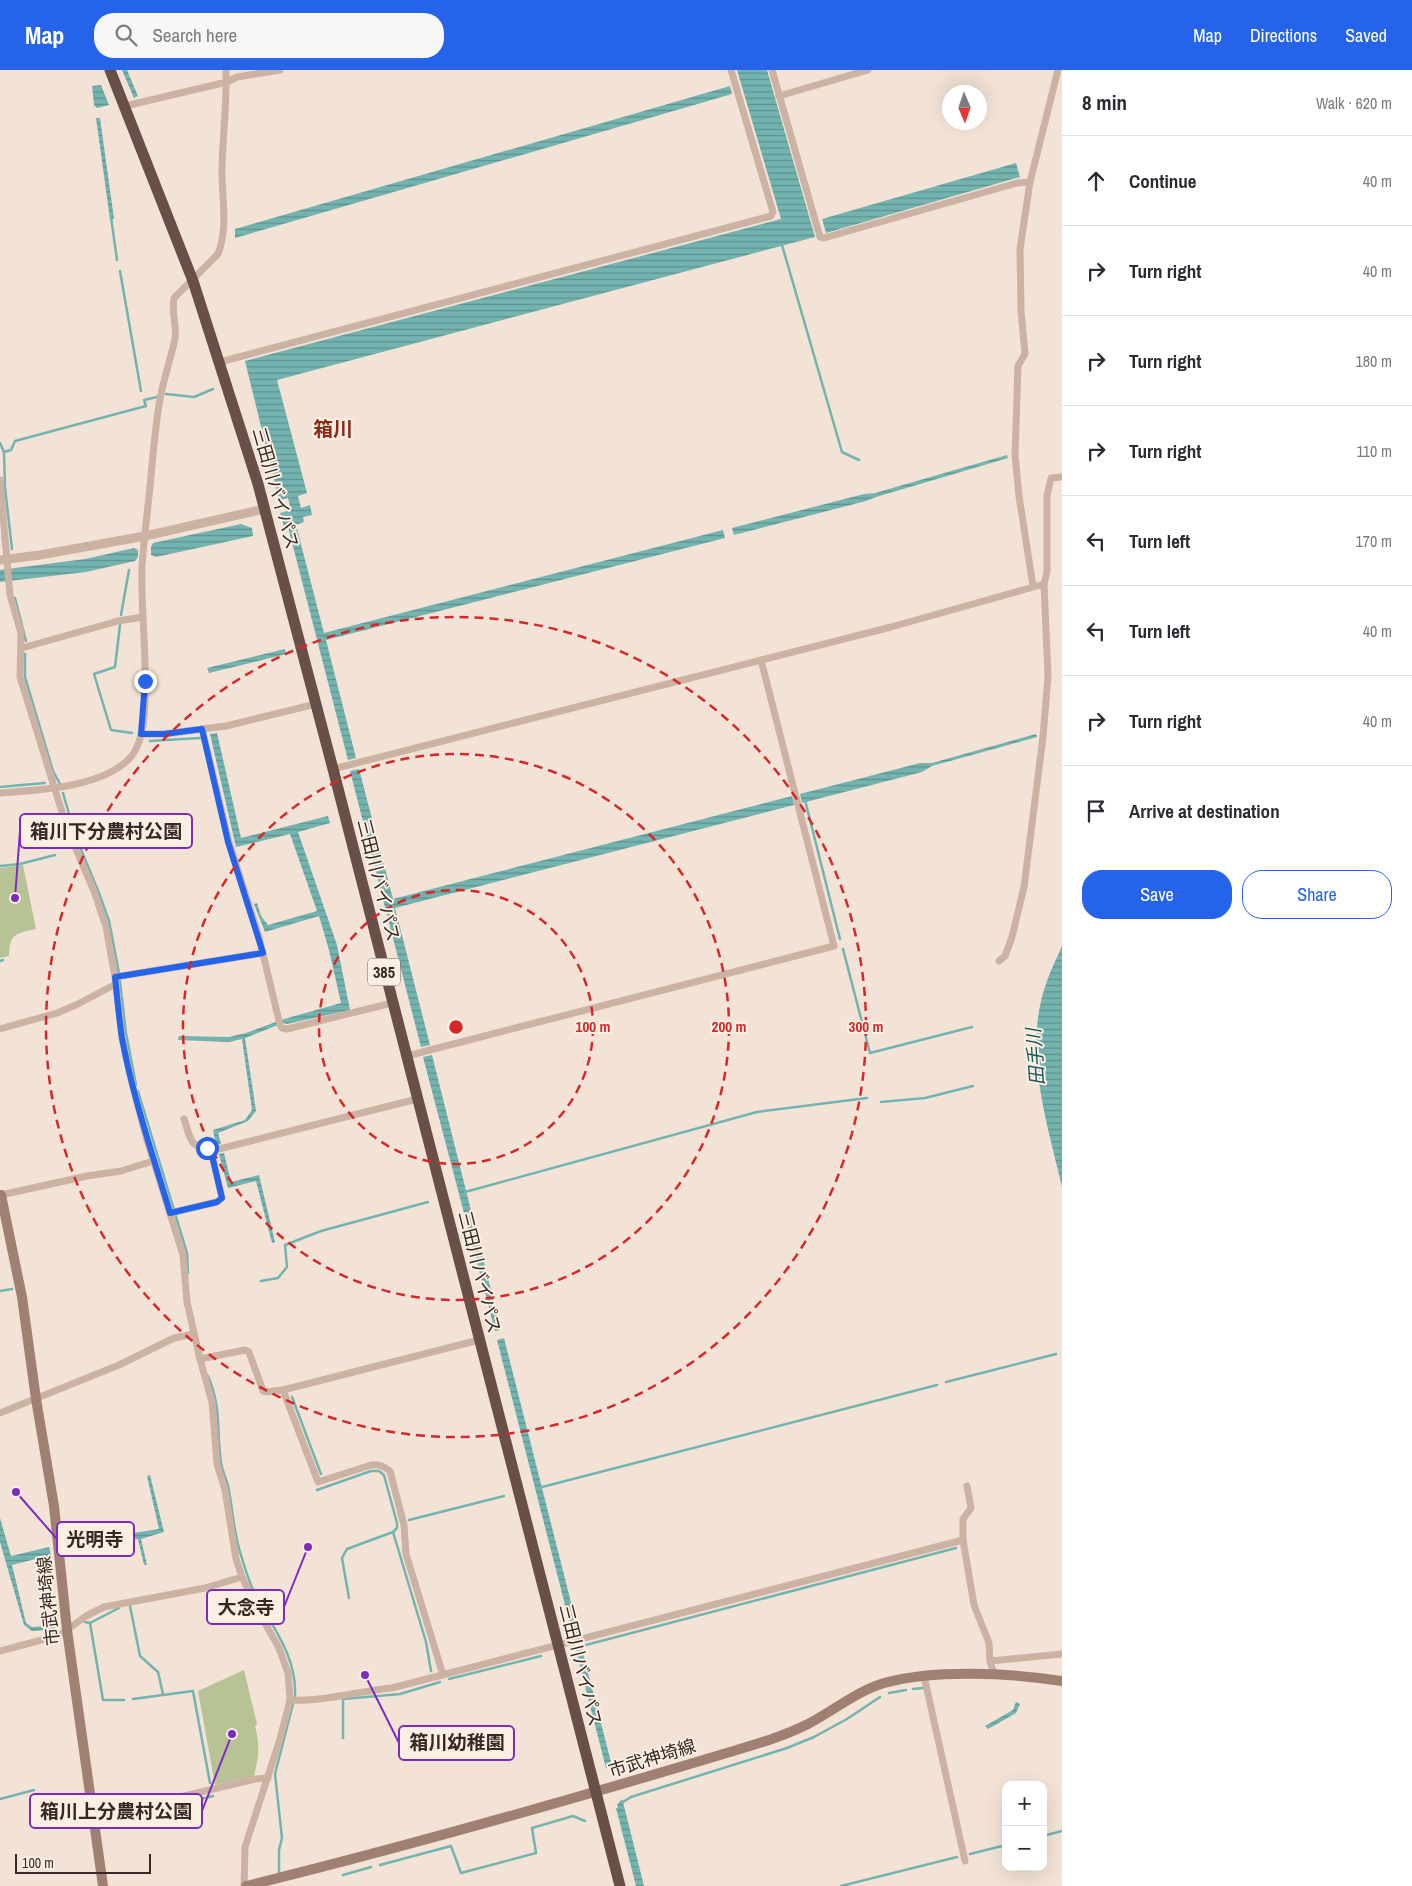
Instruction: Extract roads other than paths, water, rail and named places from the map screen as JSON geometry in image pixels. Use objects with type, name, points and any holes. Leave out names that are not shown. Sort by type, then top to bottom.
[{"type":"highway","name":"三田川バイパス","points":[[110,70],[193,281],[220,362],[264,509],[333,769],[620,1886]]},
{"type":"main road","name":"市武神埼線","points":[[0,1194],[22,1297],[36,1399],[54,1506],[67,1630],[103,1886]]},
{"type":"main road","name":"市武神埼線","points":[[245,1886],[372,1855],[596,1792],[771,1740],[807,1724],[882,1684],[924,1676],[994,1674],[1030,1676],[1062,1681]]},
{"type":"street","points":[[0,793],[56,789],[96,778],[116,769],[130,759],[137,747],[141,734],[145,681],[142,588],[153,449],[161,394],[175,337],[176,327],[172,307],[174,298],[218,254],[222,245],[224,226],[222,169],[226,70]]},
{"type":"street","points":[[125,106],[226,82],[237,77],[280,70]]},
{"type":"street","points":[[220,362],[770,216],[773,212],[731,70]]},
{"type":"street","points":[[772,70],[820,237],[824,238],[1017,183],[1030,182]]},
{"type":"street","points":[[779,96],[868,70]]},
{"type":"street","points":[[1033,586],[1019,496],[1016,455],[1018,366],[1025,354],[1021,311],[1020,249],[1030,182],[1058,70]]},
{"type":"street","points":[[998,961],[1005,956],[1012,937],[1024,887],[1042,747],[1048,676],[1044,584],[1047,572],[1047,496],[1052,478],[1062,477]]},
{"type":"street","points":[[0,480],[5,561],[10,595],[21,633],[20,677],[67,828],[94,892],[106,927],[118,979],[122,1038],[153,1161],[174,1212],[183,1255],[187,1302],[194,1334],[204,1358],[212,1402],[217,1464],[225,1490],[236,1559],[242,1577],[279,1648],[288,1673],[293,1700],[245,1847],[245,1886]]},
{"type":"street","points":[[5,561],[145,536],[264,509]]},
{"type":"street","points":[[333,769],[891,627],[1044,584]]},
{"type":"street","points":[[22,648],[118,621],[143,617]]},
{"type":"street","points":[[407,1056],[834,946],[761,660]]},
{"type":"street","points":[[141,734],[164,734],[226,726],[316,704]]},
{"type":"street","points":[[202,729],[228,842],[263,953],[279,1022],[287,1029],[392,1003]]},
{"type":"street","points":[[0,1029],[57,1013],[76,1005],[118,979],[263,953]]},
{"type":"street","points":[[211,1151],[418,1100]]},
{"type":"street","points":[[174,1212],[217,1202],[222,1198],[211,1151],[192,1143],[184,1119]]},
{"type":"street","points":[[0,1194],[87,1176],[122,1171],[153,1161]]},
{"type":"street","points":[[0,1413],[119,1364],[174,1338],[194,1334]]},
{"type":"street","points":[[204,1358],[245,1350],[249,1352],[263,1391],[267,1392],[283,1390],[480,1340]]},
{"type":"street","points":[[283,1390],[318,1482],[371,1465],[378,1464],[390,1471],[404,1524],[406,1554],[443,1675]]},
{"type":"street","points":[[967,1486],[971,1508],[963,1518],[963,1540],[974,1605],[989,1643],[990,1661],[994,1674]]},
{"type":"street","points":[[293,1700],[304,1701],[392,1688],[963,1540]]},
{"type":"street","points":[[0,1651],[60,1635],[86,1616],[104,1607],[205,1588],[242,1577]]},
{"type":"street","points":[[990,1661],[1062,1654]]},
{"type":"street","points":[[924,1676],[965,1860]]},
{"type":"street","points":[[94,1817],[256,1779],[268,1778]]},
{"type":"water","points":[[122,70],[127,70],[138,96],[134,98]]},
{"type":"water","points":[[737,70],[767,70],[815,237],[277,380],[307,493],[298,496],[301,508],[310,505],[312,515],[303,517],[304,522],[296,525],[324,633],[723,530],[725,538],[326,640],[356,758],[348,760],[288,527],[284,527],[280,513],[291,510],[288,498],[279,500],[245,361],[781,219]]},
{"type":"water","points":[[101,85],[109,105],[97,108],[94,105],[92,86]]},
{"type":"water","points":[[730,86],[732,94],[235,238],[235,229]]},
{"type":"water","points":[[96,118],[100,118],[114,219],[110,219]]},
{"type":"water","points":[[1016,163],[1020,177],[826,233],[822,219]]},
{"type":"water","points":[[1007,455],[1008,458],[866,501],[734,535],[732,528],[864,494],[875,493]]},
{"type":"water","points":[[241,524],[252,528],[253,536],[156,557],[151,555],[153,543]]},
{"type":"water","points":[[134,548],[138,550],[138,557],[135,561],[86,572],[0,582],[0,570],[85,559]]},
{"type":"water","points":[[285,649],[286,654],[209,673],[207,668]]},
{"type":"water","points":[[217,733],[241,838],[328,816],[330,823],[298,832],[337,945],[350,1010],[287,1024],[283,1023],[245,1038],[256,1111],[248,1121],[218,1133],[221,1144],[216,1145],[213,1130],[245,1120],[252,1110],[242,1039],[229,1042],[178,1040],[179,1036],[229,1037],[341,1003],[319,916],[265,932],[254,904],[257,903],[261,916],[268,925],[317,911],[290,834],[236,847],[210,734]]},
{"type":"water","points":[[1036,734],[1037,737],[932,766],[922,772],[802,803],[800,794],[920,763],[932,763]]},
{"type":"water","points":[[359,769],[393,899],[792,796],[794,805],[395,908],[430,1045],[421,1047],[350,771]]},
{"type":"water","points":[[1062,946],[1062,1187],[1044,1111],[1037,1058],[1037,1032],[1040,1006],[1047,981]]},
{"type":"water","points":[[432,1055],[501,1330],[495,1331],[423,1057]]},
{"type":"water","points":[[224,1153],[231,1182],[259,1175],[275,1242],[272,1243],[256,1181],[228,1188],[219,1154]]},
{"type":"water","points":[[504,1338],[579,1634],[573,1636],[497,1340]]},
{"type":"water","points":[[150,1475],[164,1532],[141,1539],[147,1565],[144,1565],[138,1539],[67,1549],[67,1543],[159,1529],[147,1476]]},
{"type":"water","points":[[0,1518],[11,1556],[49,1547],[51,1555],[12,1565],[26,1623],[32,1627],[58,1625],[58,1629],[32,1631],[24,1625],[0,1542]]},
{"type":"water","points":[[581,1645],[612,1766],[606,1768],[575,1647]]},
{"type":"water","points":[[1016,1702],[1020,1704],[1016,1713],[988,1729],[985,1726],[1013,1710]]},
{"type":"water","points":[[622,1799],[644,1886],[636,1886],[616,1808],[618,1808],[617,1805]]},
{"type":"waterway","points":[[111,217],[117,260]]},
{"type":"waterway","points":[[782,245],[842,452],[859,460]]},
{"type":"waterway","points":[[120,271],[141,391]]},
{"type":"waterway","points":[[166,394],[194,397],[213,389]]},
{"type":"waterway","points":[[4,452],[11,450],[15,441],[146,406],[144,400],[157,397]]},
{"type":"waterway","points":[[0,443],[4,452],[5,488],[12,549]]},
{"type":"waterway","points":[[121,615],[129,570]]},
{"type":"waterway","points":[[15,598],[26,641]]},
{"type":"waterway","points":[[120,625],[115,667],[94,674],[111,730],[132,733]]},
{"type":"waterway","points":[[25,654],[25,677],[53,771],[60,784]]},
{"type":"waterway","points":[[150,741],[200,738]]},
{"type":"waterway","points":[[0,787],[45,783]]},
{"type":"waterway","points":[[63,793],[75,835],[109,921],[136,1085]]},
{"type":"waterway","points":[[805,800],[840,939]]},
{"type":"waterway","points":[[0,866],[20,864],[55,855]]},
{"type":"waterway","points":[[843,949],[870,1053],[972,1027]]},
{"type":"waterway","points":[[881,1102],[925,1098],[973,1086]]},
{"type":"waterway","points":[[138,1091],[187,1253],[188,1273]]},
{"type":"waterway","points":[[465,1192],[757,1112],[867,1098]]},
{"type":"waterway","points":[[261,1281],[278,1278],[287,1267],[285,1245],[321,1231],[428,1202]]},
{"type":"waterway","points":[[0,1291],[12,1289]]},
{"type":"waterway","points":[[946,1382],[1056,1354]]},
{"type":"waterway","points":[[208,1376],[215,1399],[221,1462],[228,1487],[239,1547],[254,1593],[283,1644],[295,1682],[295,1696],[275,1774],[282,1838],[279,1850],[279,1872]]},
{"type":"waterway","points":[[542,1487],[937,1385]]},
{"type":"waterway","points":[[292,1397],[321,1474]]},
{"type":"waterway","points":[[317,1490],[371,1471],[379,1471],[384,1475],[397,1523],[397,1528],[393,1532],[426,1642],[431,1671]]},
{"type":"waterway","points":[[409,1520],[504,1496]]},
{"type":"waterway","points":[[349,1598],[342,1558],[347,1549],[393,1532]]},
{"type":"waterway","points":[[582,1646],[956,1548]]},
{"type":"waterway","points":[[130,1606],[140,1656],[158,1672],[163,1694]]},
{"type":"waterway","points":[[90,1623],[119,1608]]},
{"type":"waterway","points":[[85,1622],[90,1623],[103,1700],[124,1700]]},
{"type":"waterway","points":[[449,1679],[541,1656]]},
{"type":"waterway","points":[[343,1738],[343,1699],[400,1694],[440,1682]]},
{"type":"waterway","points":[[913,1689],[923,1688]]},
{"type":"waterway","points":[[889,1693],[906,1690]]},
{"type":"waterway","points":[[133,1699],[193,1691],[210,1783]]},
{"type":"waterway","points":[[623,1802],[631,1797],[787,1748],[814,1737],[847,1719],[880,1697]]},
{"type":"waterway","points":[[0,1799],[34,1790]]},
{"type":"waterway","points":[[135,1815],[213,1796]]},
{"type":"waterway","points":[[380,1865],[451,1846],[461,1873],[536,1853],[532,1828],[573,1816],[585,1821]]},
{"type":"waterway","points":[[1047,1835],[1062,1831]]},
{"type":"waterway","points":[[970,1854],[1002,1846]]},
{"type":"waterway","points":[[841,1886],[957,1857]]},
{"type":"waterway","points":[[343,1875],[371,1867]]},
{"type":"place","name":"箱川下分農村公園","points":[[15,898]]},
{"type":"place","name":"光明寺","points":[[16,1492]]},
{"type":"place","name":"大念寺","points":[[308,1547]]},
{"type":"place","name":"箱川幼稚園","points":[[365,1675]]},
{"type":"place","name":"箱川上分農村公園","points":[[232,1734]]},
{"type":"district","name":"箱川","points":[[333,428]]},
{"type":"water label","name":"田手川","points":[[1035,1057]]}]
